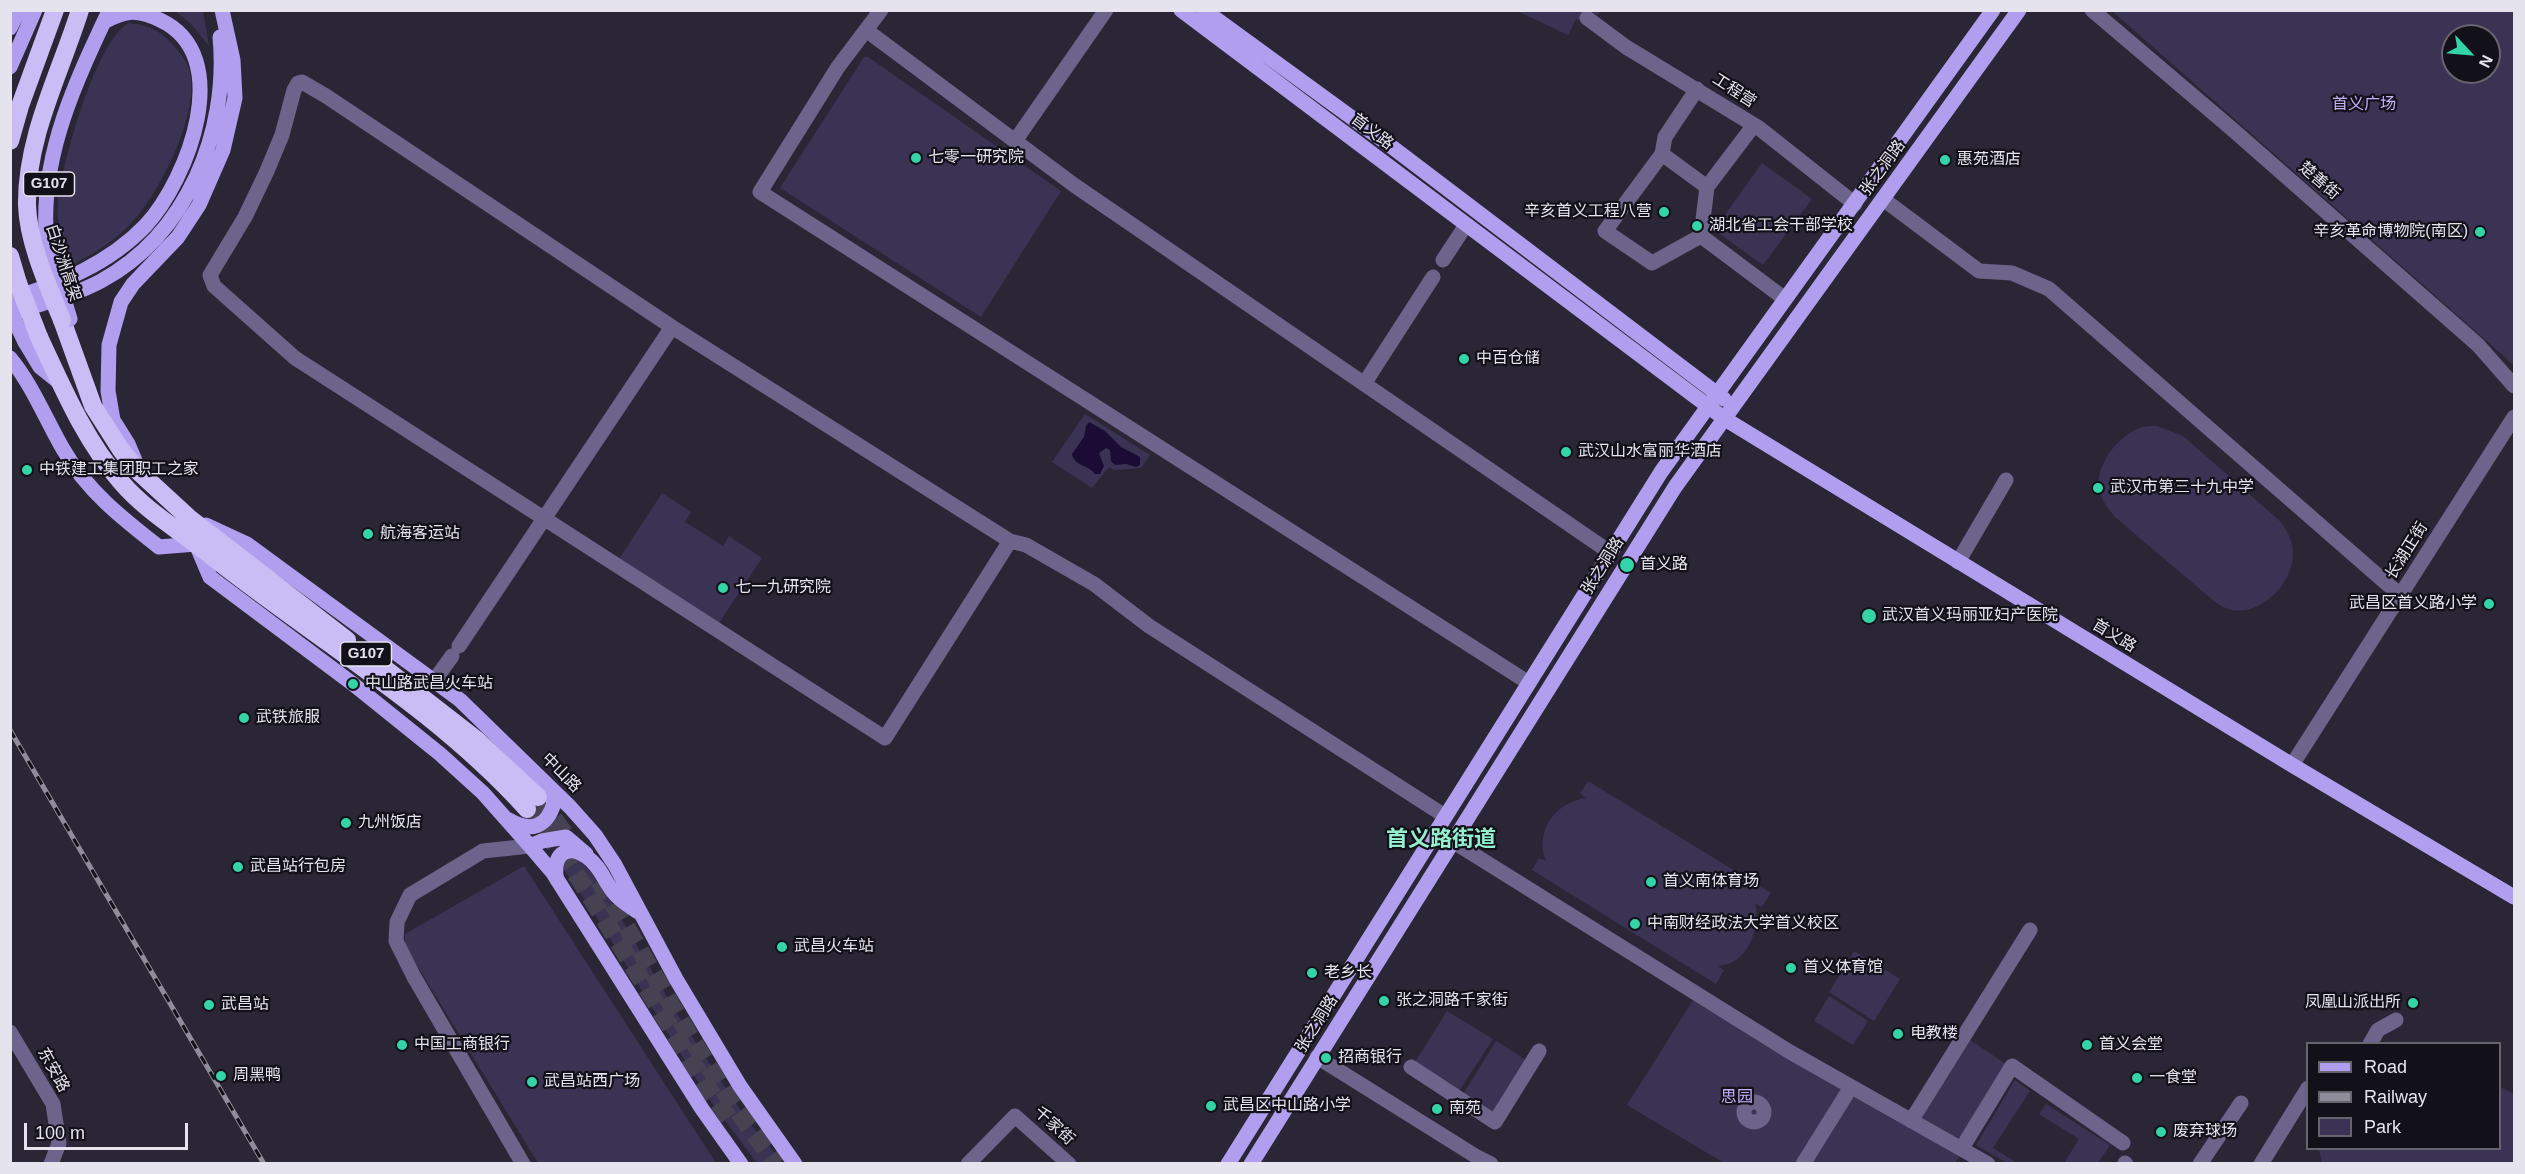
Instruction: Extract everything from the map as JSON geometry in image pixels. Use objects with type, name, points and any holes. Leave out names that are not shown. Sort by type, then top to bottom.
[{"type":"highway","points":[[10,141],[20,106],[55,10]]},
{"type":"highway","name":"白沙洲高架","points":[[81,10],[36,137],[29,172],[27,207],[41,268],[66,320],[71,349],[93,406],[104,426],[139,472]]},
{"type":"highway","points":[[10,255],[14,291],[32,340]]},
{"type":"highway","name":"G107","points":[[32,340],[61,384],[89,438],[116,477],[148,508],[409,703],[498,778],[536,796]]},
{"type":"highway","name":"G107","points":[[139,472],[188,517],[477,740],[536,796]]},
{"type":"main road","points":[[10,28],[19,10]]},
{"type":"main road","points":[[10,67],[35,10]]},
{"type":"main road","points":[[32,340],[10,312],[83,289],[119,270],[155,238],[184,200],[206,157],[217,118],[220,92],[221,10]]},
{"type":"main road","points":[[139,472],[128,444],[113,420],[108,391],[109,345],[122,302],[133,284],[178,237],[199,205],[223,150],[235,98],[232,60],[221,10]]},
{"type":"main road","name":"首义路","points":[[1181,10],[1464,223],[1712,400]]},
{"type":"main road","name":"首义路","points":[[1203,10],[1392,147],[1729,413],[1958,562],[2514,897]]},
{"type":"main road","name":"张之洞路","points":[[1228,1164],[1661,472],[1994,10]]},
{"type":"main road","name":"张之洞路","points":[[1251,1164],[1675,487],[2019,10]]},
{"type":"main road","points":[[14,291],[53,285],[84,271],[126,243],[147,224],[163,201],[180,171],[191,141],[199,107],[200,82],[196,60],[188,42],[163,21],[144,13],[128,11],[107,16]]},
{"type":"main road","name":"G107","points":[[66,320],[46,231],[53,153],[68,104],[107,16]]},
{"type":"main road","points":[[10,358],[35,394],[63,450],[79,475],[114,511],[159,547],[196,544],[210,577],[353,684],[483,793],[557,880],[702,1109],[741,1164]]},
{"type":"main road","name":"中山路","points":[[188,517],[247,544],[460,700],[536,796],[595,835],[615,865],[676,979],[740,1086],[795,1164]]},
{"type":"main road","points":[[504,817],[525,826],[536,826],[546,821],[554,803],[536,796]]},
{"type":"main road","points":[[530,846],[542,841],[566,837],[578,845],[594,863],[615,894],[642,916]]},
{"type":"main road","points":[[557,880],[555,861],[560,854],[568,851],[577,852],[594,863]]},
{"type":"street","points":[[881,10],[838,67],[760,192],[1529,683]]},
{"type":"street","points":[[1012,139],[1096,10]]},
{"type":"street","points":[[1012,139],[1106,10]]},
{"type":"street","name":"楚善街","points":[[2091,10],[2241,136],[2471,339],[2514,386]]},
{"type":"street","name":"工程营","points":[[1587,18],[1626,47],[1754,125],[1856,204]]},
{"type":"street","points":[[866,30],[1074,185],[1611,553]]},
{"type":"street","points":[[1010,541],[885,738],[289,354],[214,286],[211,272],[245,216],[267,171],[282,135],[296,86],[298,83],[306,83],[672,327],[1010,541],[1026,545],[1094,584],[1149,626],[1445,816]]},
{"type":"street","points":[[1697,89],[1665,137],[1662,154],[1605,231],[1652,263],[1701,236]]},
{"type":"street","points":[[1701,236],[1707,187],[1754,125]]},
{"type":"street","points":[[1662,154],[1707,187]]},
{"type":"street","points":[[1883,199],[1978,271],[2012,273],[2049,289],[2400,595]]},
{"type":"street","points":[[1441,259],[1464,223]]},
{"type":"street","points":[[1701,236],[1785,299]]},
{"type":"street","points":[[1363,383],[1431,275]]},
{"type":"street","points":[[434,681],[672,327]]},
{"type":"street","name":"长湖正街","points":[[2292,765],[2514,417]]},
{"type":"street","points":[[1958,562],[2006,480]]},
{"type":"street","points":[[1436,831],[1790,1053],[1988,1164]]},
{"type":"street","points":[[524,1164],[414,977],[396,941],[397,922],[410,895],[483,851],[530,846]]},
{"type":"street","points":[[1911,1121],[2030,930]]},
{"type":"street","points":[[2371,1042],[2378,1030],[2396,1020]]},
{"type":"street","name":"东安路","points":[[10,1032],[53,1104],[59,1143],[51,1164]]},
{"type":"street","points":[[1411,1067],[1495,1122],[1539,1051]]},
{"type":"street","points":[[1317,1058],[1481,1162]]},
{"type":"street","points":[[1962,1148],[2012,1066],[2123,1143]]},
{"type":"street","points":[[1803,1164],[1851,1087]]},
{"type":"street","points":[[2261,1164],[2306,1090]]},
{"type":"street","points":[[2200,1164],[2241,1103]]},
{"type":"street","name":"千家街","points":[[968,1164],[1015,1116],[1069,1164]]},
{"type":"green space","points":[[175,11],[203,11],[209,46],[191,24]]},
{"type":"green space","points":[[1517,11],[1588,11],[1582,22],[1576,19],[1568,35]]},
{"type":"green space","points":[[1588,11],[1600,11],[1598,15]]},
{"type":"green space","name":"首义广场","points":[[2112,11],[2514,11],[2514,365]]},
{"type":"green space","points":[[128,23],[157,31],[185,60],[191,83],[186,122],[169,164],[139,214],[106,245],[66,268],[58,217],[58,200],[66,159],[82,105],[93,78],[116,35]]},
{"type":"green space","points":[[864,57],[868,57],[1061,191],[981,317],[780,188]]},
{"type":"green space","points":[[1762,163],[1812,199],[1763,265],[1714,230]]},
{"type":"green space","points":[[1085,414],[1150,455],[1141,468],[1115,470],[1109,467],[1092,488],[1052,462]]},
{"type":"green space","points":[[2157,426],[2183,436],[2281,522],[2291,540],[2292,563],[2282,585],[2265,602],[2244,610],[2223,607],[2115,517],[2104,503],[2100,493],[2100,473],[2110,453],[2125,436],[2145,427]]},
{"type":"green space","points":[[662,493],[691,512],[685,522],[723,546],[729,536],[762,558],[719,623],[619,559]]},
{"type":"green space","name":"首义南体育场","points":[[1588,781],[1771,893],[1762,907],[1755,903],[1756,924],[1750,944],[1737,959],[1718,966],[1724,970],[1716,984],[1532,870],[1539,858],[1546,861],[1543,839],[1550,820],[1565,805],[1586,798],[1580,793]]},
{"type":"green space","points":[[575,855],[590,871],[615,908],[679,1017],[747,1120],[783,1163],[757,1163],[706,1095],[598,919],[560,864]]},
{"type":"green space","points":[[524,866],[716,1163],[538,1163],[405,946],[405,934]]},
{"type":"green space","points":[[1854,951],[1900,979],[1874,1021],[1829,992]]},
{"type":"green space","points":[[1829,996],[1868,1021],[1853,1045],[1814,1021]]},
{"type":"green space","name":"思园","points":[[1693,1000],[1960,1155],[1954,1164],[1724,1163],[1627,1105]]},
{"type":"green space","points":[[1447,1011],[1493,1039],[1459,1091],[1415,1062]]},
{"type":"green space","points":[[1967,1038],[2009,1066],[1961,1144],[1916,1118]]},
{"type":"green space","points":[[1496,1041],[1528,1061],[1494,1114],[1463,1094]]},
{"type":"green space","points":[[2015,1080],[2030,1091],[1993,1148],[2014,1161],[2007,1163],[1976,1145]]},
{"type":"green space","points":[[2501,1088],[2514,1094],[2514,1163],[2322,1163],[2319,1150],[2501,1150]]},
{"type":"green space","points":[[2046,1104],[2110,1145],[2098,1163],[2064,1163],[2079,1139],[2039,1114]]},
{"type":"shaded area","points":[[1089,422],[1105,431],[1121,447],[1140,457],[1140,465],[1136,467],[1126,464],[1115,465],[1111,461],[1110,450],[1106,448],[1099,453],[1104,466],[1100,474],[1095,474],[1076,461],[1072,454],[1084,437]]},
{"type":"tunnel","points":[[538,797],[576,849]]},
{"type":"tunnel","points":[[527,809],[566,859],[585,888],[708,1088],[731,1121]]},
{"type":"tunnel","points":[[599,881],[706,1062],[752,1132],[777,1164]]},
{"type":"railway","points":[[10,730],[264,1164]]},
{"type":"place","name":"七零一研究院","points":[[916,158]]},
{"type":"place","name":"惠苑酒店","points":[[1945,160]]},
{"type":"place","name":"辛亥首义工程八营","points":[[1664,212]]},
{"type":"place","name":"湖北省工会干部学校","points":[[1697,226]]},
{"type":"place","name":"辛亥革命博物院(南区)","points":[[2480,232]]},
{"type":"place","name":"中百仓储","points":[[1464,359]]},
{"type":"place","name":"武汉山水富丽华酒店","points":[[1566,452]]},
{"type":"place","name":"中铁建工集团职工之家","points":[[27,470]]},
{"type":"place","name":"武汉市第三十九中学","points":[[2098,488]]},
{"type":"place","name":"航海客运站","points":[[368,534]]},
{"type":"place","name":"首义路","points":[[1627,565]]},
{"type":"place","name":"七一九研究院","points":[[723,588]]},
{"type":"place","name":"武昌区首义路小学","points":[[2489,604]]},
{"type":"place","name":"武汉首义玛丽亚妇产医院","points":[[1869,616]]},
{"type":"place","name":"中山路武昌火车站","points":[[353,684]]},
{"type":"place","name":"武铁旅服","points":[[244,718]]},
{"type":"place","name":"九州饭店","points":[[346,823]]},
{"type":"place","name":"武昌站行包房","points":[[238,867]]},
{"type":"place","name":"首义南体育场","points":[[1651,882]]},
{"type":"place","name":"中南财经政法大学首义校区","points":[[1635,924]]},
{"type":"place","name":"武昌火车站","points":[[782,947]]},
{"type":"place","name":"首义体育馆","points":[[1791,968]]},
{"type":"place","name":"老乡长","points":[[1312,973]]},
{"type":"place","name":"张之洞路千家街","points":[[1384,1001]]},
{"type":"place","name":"凤凰山派出所","points":[[2413,1003]]},
{"type":"place","name":"武昌站","points":[[209,1005]]},
{"type":"place","name":"电教楼","points":[[1898,1034]]},
{"type":"place","name":"中国工商银行","points":[[402,1045]]},
{"type":"place","name":"首义会堂","points":[[2087,1045]]},
{"type":"place","name":"招商银行","points":[[1326,1058]]},
{"type":"place","name":"周黑鸭","points":[[221,1076]]},
{"type":"place","name":"一食堂","points":[[2137,1078]]},
{"type":"place","name":"武昌站西广场","points":[[532,1082]]},
{"type":"place","name":"武昌区中山路小学","points":[[1211,1106]]},
{"type":"place","name":"南苑","points":[[1437,1109]]},
{"type":"place","name":"废弃球场","points":[[2161,1132]]},
{"type":"district","name":"首义路街道","points":[[1441,840]]}]
